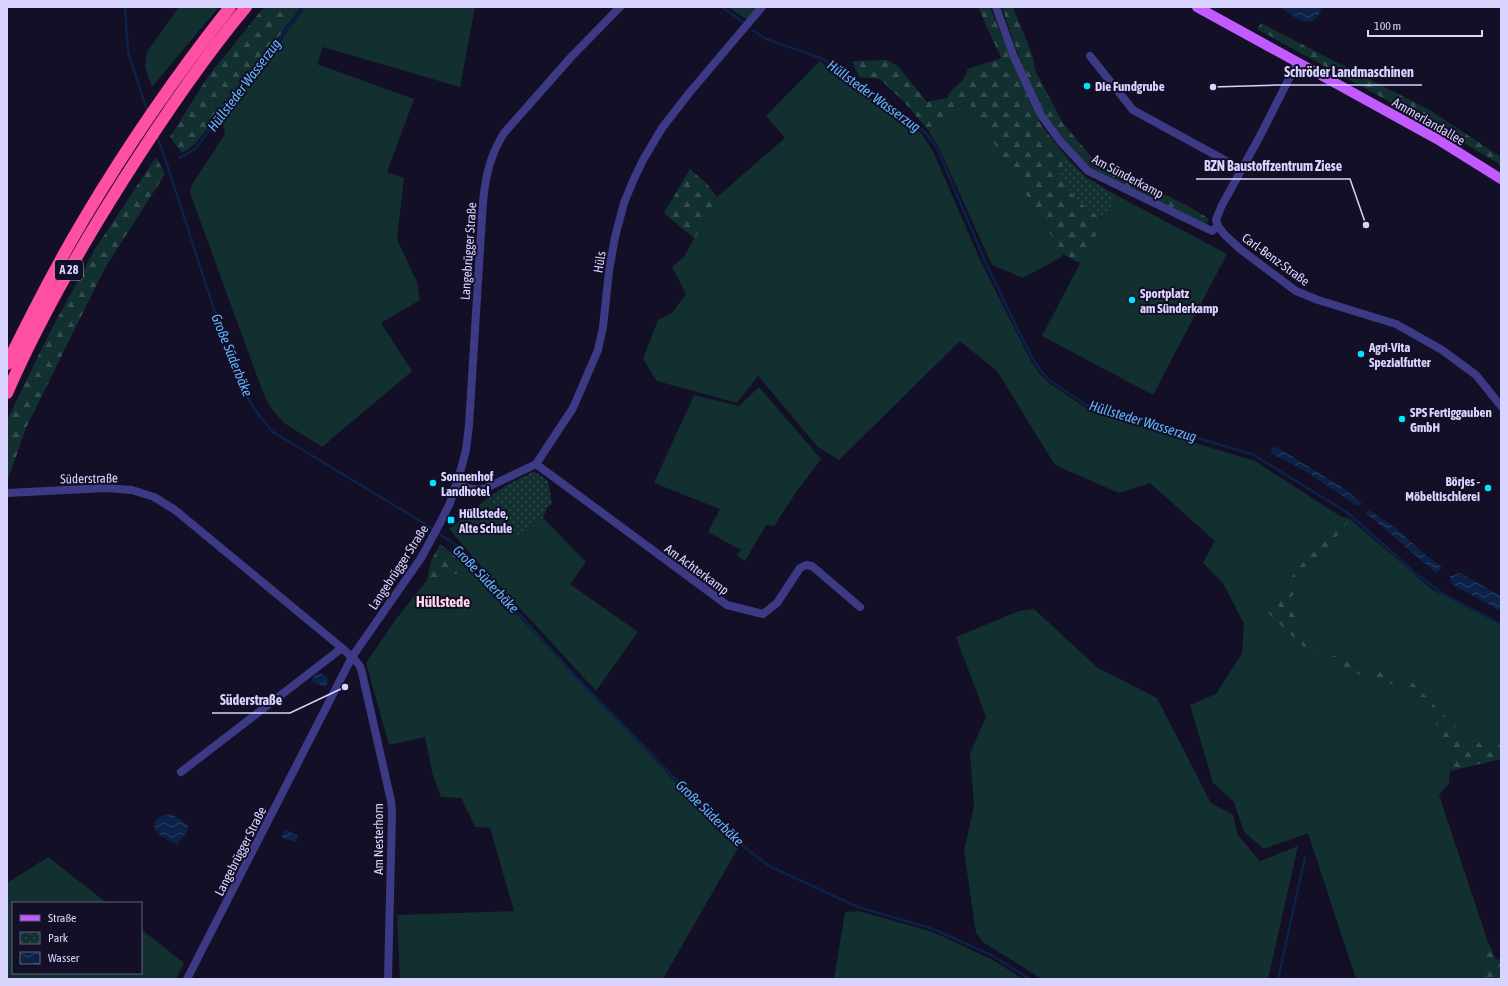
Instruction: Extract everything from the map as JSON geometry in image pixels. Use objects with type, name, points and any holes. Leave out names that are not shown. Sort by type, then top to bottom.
[{"type":"highway","name":"A 28","points":[[7,393],[71,265],[140,153],[171,96],[208,35],[230,7]]},
{"type":"highway","name":"A 28","points":[[7,364],[39,300],[83,220],[132,143],[246,7]]},
{"type":"main road","name":"Ammerlandallee","points":[[1196,7],[1437,139],[1501,179]]},
{"type":"street","name":"Langebrügger Straße","points":[[187,979],[352,657],[418,562],[440,523],[456,484],[466,450],[469,425],[485,179],[497,145],[504,133],[572,56],[620,7]]},
{"type":"street","name":"Hüls","points":[[536,464],[573,408],[596,359],[603,327],[609,271],[615,237],[624,203],[643,160],[662,128],[690,92],[762,7]]},
{"type":"street","name":"Am Sünderkamp","points":[[996,7],[1014,57],[1042,115],[1060,141],[1088,171],[1212,231],[1218,226]]},
{"type":"street","points":[[1090,56],[1133,110],[1241,169]]},
{"type":"street","points":[[1218,226],[1216,220],[1221,207],[1297,63]]},
{"type":"street","name":"Carl-Benz-Straße","points":[[1218,226],[1240,249],[1296,291],[1318,300],[1396,324],[1442,350],[1476,375],[1501,406]]},
{"type":"street","points":[[456,484],[471,490],[486,488],[536,464]]},
{"type":"street","name":"Am Achterkamp","points":[[536,464],[727,605],[764,614],[777,603],[800,568],[806,565],[812,566],[860,607]]},
{"type":"street","name":"Süderstraße","points":[[7,493],[105,488],[132,490],[154,497],[175,510],[352,657]]},
{"type":"street","points":[[181,772],[342,648]]},
{"type":"street","name":"Am Nesterhorn","points":[[352,657],[360,666],[362,673],[391,801],[392,824],[388,979]]},
{"type":"green space","points":[[179,7],[219,7],[152,87],[145,67],[147,52]]},
{"type":"green space","points":[[264,7],[301,7],[225,108],[194,145],[182,153],[170,137],[209,75]]},
{"type":"green space","points":[[306,7],[475,7],[460,87],[323,47],[317,64],[414,99],[387,172],[404,178],[397,239],[417,282],[420,300],[381,323],[412,371],[322,447],[284,423],[270,407],[264,395],[190,193],[191,186],[225,134],[222,119]]},
{"type":"green space","points":[[728,7],[758,7],[748,20]]},
{"type":"green space","points":[[978,7],[990,7],[1041,125],[1068,159],[1063,163],[1077,200],[1104,221],[1080,263],[1063,254],[968,102],[953,108],[928,130],[904,102],[880,79],[859,77],[852,61],[887,60],[898,66],[927,102],[947,98],[950,92],[963,80],[968,69],[1001,58]]},
{"type":"green space","points":[[1002,7],[1013,7],[1033,57],[1035,70],[1063,123],[1093,159],[1192,208],[1209,219],[1206,226],[1091,168],[1070,148],[1052,125],[1036,97],[1017,52]]},
{"type":"green space","points":[[1261,23],[1431,111],[1501,157],[1501,165],[1454,137],[1257,29]]},
{"type":"green space","points":[[820,61],[922,134],[933,151],[981,262],[1032,363],[1049,383],[1092,412],[1255,461],[1340,516],[1265,610],[1360,675],[1389,683],[1415,695],[1434,720],[1451,756],[1449,783],[1439,795],[1487,939],[1481,979],[1356,979],[1308,833],[1264,849],[1244,832],[1234,802],[1213,783],[1190,705],[1216,694],[1242,653],[1244,624],[1223,583],[1203,563],[1215,541],[1150,483],[1119,493],[1055,465],[997,371],[960,341],[839,460],[818,447],[758,376],[737,403],[657,381],[643,359],[658,320],[671,314],[686,294],[672,267],[684,257],[717,197],[785,138],[766,116]]},
{"type":"green space","points":[[968,102],[1063,254],[1060,258],[1023,278],[992,265],[939,148],[928,130],[953,108]]},
{"type":"green space","points":[[156,157],[165,174],[105,268],[26,428],[7,482],[7,420],[50,332],[95,249]]},
{"type":"green space","points":[[1068,159],[1086,177],[1116,195],[1104,221],[1077,200],[1059,176],[1063,163]]},
{"type":"green space","points":[[690,169],[708,185],[717,197],[695,239],[664,213]]},
{"type":"green space","name":"Sportplatz am Sünderkamp","points":[[1116,195],[1227,254],[1153,395],[1042,336]]},
{"type":"green space","points":[[759,387],[821,459],[797,491],[774,526],[766,525],[745,561],[736,555],[741,550],[708,532],[720,509],[654,483],[694,395],[739,406]]},
{"type":"green space","points":[[534,471],[548,481],[552,504],[547,508],[543,518],[519,537],[488,498],[505,486]]},
{"type":"green space","points":[[488,498],[519,536],[543,518],[586,562],[570,584],[638,632],[596,691],[449,529]]},
{"type":"green space","points":[[1340,516],[1350,519],[1287,603],[1304,633],[1327,652],[1360,667],[1409,679],[1473,744],[1501,739],[1501,759],[1450,771],[1451,756],[1434,720],[1415,695],[1389,683],[1360,675],[1304,647],[1265,610]]},
{"type":"green space","points":[[1350,519],[1433,590],[1501,625],[1501,739],[1473,744],[1409,679],[1360,667],[1327,652],[1304,633],[1287,603]]},
{"type":"green space","points":[[440,544],[475,570],[427,580],[431,561]]},
{"type":"green space","points":[[475,570],[738,848],[663,979],[400,979],[397,915],[514,911],[490,828],[475,827],[461,798],[441,797],[433,776],[425,737],[389,745],[366,663],[396,619],[427,580]]},
{"type":"green space","points":[[1034,609],[1098,668],[1157,698],[1211,803],[1233,815],[1238,835],[1260,861],[1298,846],[1268,979],[1042,979],[984,943],[976,933],[964,851],[974,806],[970,753],[986,717],[956,637],[1019,611]]},
{"type":"green space","points":[[48,857],[106,902],[12,902],[12,974],[142,974],[142,930],[184,963],[176,979],[7,979],[7,883]]},
{"type":"green space","points":[[859,911],[933,932],[993,960],[1023,979],[834,979],[845,912]]},
{"type":"green space","points":[[1487,939],[1496,960],[1501,958],[1501,979],[1481,979]]},
{"type":"water","points":[[1282,7],[1322,7],[1318,17],[1313,21],[1304,22],[1281,9]]},
{"type":"water","points":[[1272,447],[1278,448],[1342,487],[1362,503],[1357,506],[1308,473],[1271,453]]},
{"type":"water","points":[[1369,510],[1397,529],[1428,557],[1442,567],[1436,573],[1366,513]]},
{"type":"water","points":[[1460,573],[1501,596],[1501,610],[1453,585],[1450,580],[1450,576]]},
{"type":"water","points":[[320,673],[325,675],[328,679],[327,685],[324,687],[313,682],[312,679],[316,674]]},
{"type":"water","points":[[172,814],[188,825],[187,833],[177,844],[162,837],[154,829],[159,817]]},
{"type":"water","points":[[285,829],[298,836],[296,842],[283,838],[282,836]]},
{"type":"waterway","name":"Große Süderbäke","points":[[125,7],[128,52],[148,113]]},
{"type":"waterway","name":"Hüllsteder Wasserzug","points":[[179,158],[195,149],[304,7]]},
{"type":"waterway","name":"Hüllsteder Wasserzug","points":[[722,7],[744,23]]},
{"type":"waterway","name":"Hüllsteder Wasserzug","points":[[753,30],[764,38],[823,59],[925,132],[937,148],[985,261],[1017,328],[1040,370],[1050,381],[1088,406],[1119,417],[1148,423],[1254,455],[1348,513],[1413,571],[1443,594],[1501,624]]},
{"type":"waterway","name":"Große Süderbäke","points":[[157,136],[228,353],[250,402],[273,432],[422,522],[459,547],[578,679],[734,839],[769,866],[858,907],[933,929],[991,955],[1030,979]]},
{"type":"waterway","points":[[1278,979],[1305,857]]},
{"type":"place","name":"Die Fundgrube","points":[[1087,86]]},
{"type":"place","name":"Schröder Landmaschinen","points":[[1213,87]]},
{"type":"place","name":"BZN Baustoffzentrum Ziese","points":[[1366,225]]},
{"type":"place","name":"Sportplatz am Sünderkamp","points":[[1132,300]]},
{"type":"place","name":"Agri-Vita Spezialfutter","points":[[1361,354]]},
{"type":"place","name":"SPS Fertiggauben GmbH","points":[[1402,419]]},
{"type":"place","name":"Sonnenhof Landhotel","points":[[433,483]]},
{"type":"place","name":"Börjes - Möbeltischlerei","points":[[1488,488]]},
{"type":"place","name":"Hüllstede, Alte Schule","points":[[451,520]]},
{"type":"place","name":"Süderstraße","points":[[345,687]]},
{"type":"district","name":"Hüllstede","points":[[443,602]]}]
